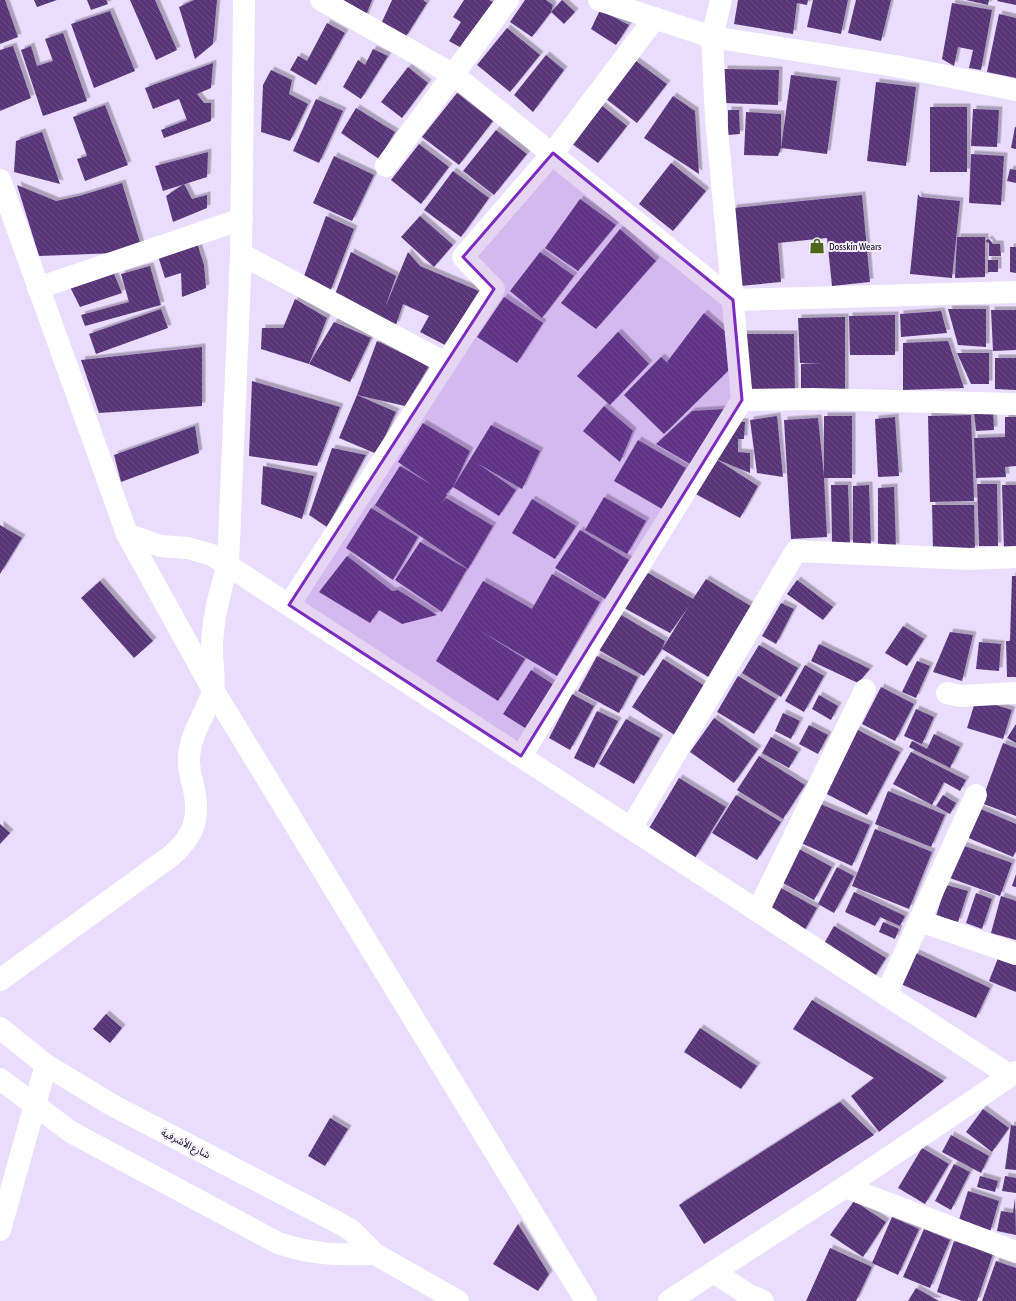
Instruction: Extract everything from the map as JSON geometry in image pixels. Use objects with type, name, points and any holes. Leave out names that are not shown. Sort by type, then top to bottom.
[{"type":"street","points":[[0,980],[171,856],[185,844],[193,825],[196,803],[190,772],[189,755],[195,731],[213,690],[213,622],[218,597],[228,565],[242,219],[244,0]]},
{"type":"street","points":[[322,0],[454,75],[553,153],[733,300],[1016,292]]},
{"type":"street","points":[[386,166],[508,0]]},
{"type":"street","points":[[599,0],[712,37],[895,66],[1016,90]]},
{"type":"street","points":[[521,756],[742,400],[716,118],[712,37],[721,0]]},
{"type":"street","points":[[289,604],[494,289],[463,257],[553,153],[655,18]]},
{"type":"street","points":[[0,180],[127,534],[213,690],[586,1301]]},
{"type":"street","points":[[38,288],[242,219]]},
{"type":"street","points":[[241,254],[445,363]]},
{"type":"street","points":[[742,400],[812,399],[1016,404]]},
{"type":"street","points":[[127,534],[160,546],[200,550],[228,565],[886,995],[1013,1074],[845,1187],[669,1301]]},
{"type":"street","points":[[631,828],[796,552],[970,559],[1016,557]]},
{"type":"street","points":[[758,911],[865,690]]},
{"type":"street","points":[[947,693],[960,696],[1016,693]]},
{"type":"street","points":[[886,995],[976,795]]},
{"type":"street","points":[[920,921],[1016,954]]},
{"type":"street","name":"شارع الأشرفية","points":[[0,1028],[46,1066],[112,1105],[337,1222],[351,1230],[375,1254],[458,1301]]},
{"type":"street","points":[[0,1230],[36,1107],[46,1066]]},
{"type":"street","points":[[0,1079],[71,1132],[278,1243],[309,1252],[332,1255],[375,1254]]},
{"type":"street","points":[[845,1187],[1016,1252]]},
{"type":"street","points":[[714,1272],[747,1294],[762,1301]]},
{"type":"highlighted area","points":[[553,153],[733,300],[742,400],[521,756],[289,605],[494,289],[463,257]]},
{"type":"building","points":[[0,0],[5,0],[18,37],[0,44]]},
{"type":"building","points":[[34,0],[57,0],[37,7]]},
{"type":"building","points":[[87,0],[106,0],[108,4],[91,10]]},
{"type":"building","points":[[130,0],[155,0],[177,50],[156,60]]},
{"type":"building","points":[[194,0],[217,0],[213,44],[195,59],[179,7]]},
{"type":"building","points":[[340,0],[372,0],[365,18]]},
{"type":"building","points":[[392,0],[423,0],[427,3],[405,38],[381,24]]},
{"type":"building","points":[[464,0],[489,0],[495,3],[465,50],[449,41],[461,22],[453,17]]},
{"type":"building","points":[[525,0],[546,0],[553,5],[551,12],[532,37],[510,22]]},
{"type":"building","points":[[562,0],[575,12],[564,24],[551,12]]},
{"type":"building","points":[[738,0],[808,0],[807,5],[797,3],[793,34],[734,24]]},
{"type":"building","points":[[813,0],[848,0],[841,34],[807,27]]},
{"type":"building","points":[[856,0],[891,0],[881,41],[848,33]]},
{"type":"building","points":[[966,0],[989,0],[988,5]]},
{"type":"building","points":[[998,0],[1016,0],[1016,5],[997,1]]},
{"type":"building","points":[[952,3],[992,10],[981,70],[969,68],[973,50],[958,47],[954,66],[942,59]]},
{"type":"building","points":[[600,10],[629,25],[616,45],[591,29]]},
{"type":"building","points":[[110,11],[135,71],[94,88],[71,24]]},
{"type":"building","points":[[999,14],[1016,18],[1016,78],[987,72]]},
{"type":"building","points":[[327,23],[345,33],[316,85],[290,70],[298,56],[307,61]]},
{"type":"building","points":[[507,28],[540,55],[510,92],[477,65]]},
{"type":"building","points":[[63,33],[87,101],[43,116],[21,50],[31,46],[37,66],[53,61],[45,39]]},
{"type":"building","points":[[13,46],[31,98],[0,111],[0,50]]},
{"type":"building","points":[[373,49],[388,56],[361,99],[343,87],[358,60],[365,65]]},
{"type":"building","points":[[546,55],[564,70],[533,112],[514,95]]},
{"type":"building","points":[[636,61],[667,84],[637,123],[606,99]]},
{"type":"building","points":[[213,63],[211,88],[197,94],[204,103],[211,103],[211,121],[164,138],[161,130],[187,120],[179,99],[153,109],[145,88]]},
{"type":"building","points":[[408,67],[428,83],[402,118],[381,102]]},
{"type":"building","points":[[724,69],[779,70],[778,105],[724,103]]},
{"type":"building","points":[[271,70],[292,80],[289,94],[308,104],[290,141],[261,132],[263,85]]},
{"type":"building","points":[[791,75],[837,81],[827,154],[781,148]]},
{"type":"building","points":[[876,82],[916,87],[906,166],[867,161]]},
{"type":"building","points":[[457,93],[493,121],[459,165],[422,137]]},
{"type":"building","points":[[673,96],[695,111],[699,174],[644,138]]},
{"type":"building","points":[[316,99],[343,111],[319,163],[293,151]]},
{"type":"building","points":[[105,105],[128,165],[85,181],[77,159],[87,156],[73,117]]},
{"type":"building","points":[[601,105],[627,126],[598,163],[571,143]]},
{"type":"building","points":[[930,107],[967,107],[967,172],[930,172]]},
{"type":"building","points":[[356,108],[395,132],[379,159],[341,133]]},
{"type":"building","points":[[973,109],[999,110],[997,147],[971,146]]},
{"type":"building","points":[[728,110],[739,110],[740,134],[728,135]]},
{"type":"building","points":[[746,112],[781,114],[781,148],[778,156],[744,155]]},
{"type":"building","points":[[1016,127],[1016,149],[1011,148]]},
{"type":"building","points":[[496,130],[527,154],[494,195],[463,171]]},
{"type":"building","points":[[42,132],[60,184],[14,172],[16,141]]},
{"type":"building","points":[[419,144],[449,167],[421,204],[391,180]]},
{"type":"building","points":[[208,152],[207,177],[163,191],[155,166]]},
{"type":"building","points":[[971,154],[1004,156],[1001,205],[969,203]]},
{"type":"building","points":[[334,156],[374,175],[352,221],[313,203]]},
{"type":"building","points":[[671,163],[706,191],[673,231],[639,204]]},
{"type":"building","points":[[1010,169],[1016,170],[1016,183],[1007,181]]},
{"type":"building","points":[[453,171],[489,198],[461,237],[424,210]]},
{"type":"building","points":[[122,183],[143,252],[39,256],[17,185],[56,201],[79,196]]},
{"type":"building","points":[[184,184],[192,199],[207,195],[207,208],[173,222],[166,196]]},
{"type":"building","points":[[918,194],[920,197],[960,201],[952,278],[910,274]]},
{"type":"building","points":[[862,195],[870,282],[832,286],[827,238],[778,243],[781,282],[740,286],[733,208]]},
{"type":"building","points":[[580,199],[616,225],[578,271],[545,248]]},
{"type":"building","points":[[326,216],[354,229],[330,292],[304,276]]},
{"type":"building","points":[[420,216],[453,245],[434,267],[401,237]]},
{"type":"building","points":[[620,229],[656,261],[596,329],[561,303]]},
{"type":"building","points":[[957,237],[985,237],[985,277],[955,278]]},
{"type":"building","points":[[989,239],[993,244],[1000,244],[1001,256],[989,256],[989,243],[985,241]]},
{"type":"building","points":[[197,243],[204,265],[206,288],[182,297],[181,273],[165,278],[158,256]]},
{"type":"building","points":[[1010,247],[1016,247],[1016,273],[1010,272]]},
{"type":"building","points":[[351,252],[396,276],[385,308],[408,252],[420,266],[479,291],[445,345],[420,332],[429,316],[403,304],[396,325],[334,297]]},
{"type":"building","points":[[540,252],[574,276],[542,318],[510,291]]},
{"type":"building","points":[[988,260],[998,260],[998,272],[988,272]]},
{"type":"building","points":[[150,266],[161,305],[85,326],[81,315],[129,302],[121,274]]},
{"type":"building","points":[[112,269],[122,293],[80,307],[69,285]]},
{"type":"building","points":[[504,297],[543,323],[517,363],[477,337]]},
{"type":"building","points":[[295,299],[327,318],[309,364],[261,349],[262,328],[283,328]]},
{"type":"building","points":[[161,309],[168,328],[96,354],[89,334]]},
{"type":"building","points":[[948,309],[986,309],[986,347],[958,345]]},
{"type":"building","points":[[991,310],[1016,310],[1016,350],[993,351]]},
{"type":"building","points":[[941,311],[947,333],[901,337],[900,314]]},
{"type":"building","points":[[704,313],[735,340],[730,369],[664,434],[624,395],[661,357],[673,368],[667,362]]},
{"type":"building","points":[[895,315],[895,355],[850,355],[849,316]]},
{"type":"building","points":[[845,317],[845,393],[801,394],[801,364],[822,363],[800,363],[798,318]]},
{"type":"building","points":[[334,322],[371,338],[350,382],[309,364]]},
{"type":"building","points":[[618,332],[649,364],[610,405],[577,376]]},
{"type":"building","points":[[742,334],[794,334],[795,393],[744,395]]},
{"type":"building","points":[[377,341],[429,366],[405,406],[357,395]]},
{"type":"building","points":[[948,341],[964,388],[903,390],[903,343]]},
{"type":"building","points":[[202,347],[202,406],[99,413],[81,360]]},
{"type":"building","points":[[957,353],[989,353],[989,384],[971,384]]},
{"type":"building","points":[[995,358],[1016,358],[1016,390],[995,389]]},
{"type":"building","points":[[252,381],[340,407],[317,466],[249,456]]},
{"type":"building","points":[[357,395],[396,412],[377,454],[339,438]]},
{"type":"building","points":[[604,406],[633,431],[620,462],[583,431]]},
{"type":"building","points":[[724,409],[690,464],[656,444],[692,411]]},
{"type":"building","points":[[993,411],[994,430],[976,431],[974,413]]},
{"type":"building","points":[[971,415],[974,501],[930,502],[928,416]]},
{"type":"building","points":[[777,416],[783,477],[757,473],[750,420]]},
{"type":"building","points":[[824,416],[852,416],[852,478],[824,478],[827,537],[791,539],[784,420],[818,418],[824,476]]},
{"type":"building","points":[[895,417],[899,476],[878,477],[875,419]]},
{"type":"building","points":[[1005,417],[1016,417],[1016,466],[1005,467],[1006,477],[976,478],[974,438],[1005,437]]},
{"type":"building","points":[[732,421],[745,422],[744,439],[738,439],[738,452],[750,453],[750,473],[716,459]]},
{"type":"building","points":[[423,423],[470,451],[453,487],[446,494],[447,495],[442,503],[446,498],[493,526],[468,569],[375,505],[400,466],[432,485],[398,462]]},
{"type":"building","points":[[491,425],[540,451],[522,489],[477,463],[516,490],[499,516],[453,487]]},
{"type":"building","points":[[195,426],[199,453],[121,482],[114,455]]},
{"type":"building","points":[[638,440],[686,468],[662,509],[614,481]]},
{"type":"building","points":[[332,448],[366,455],[327,527],[309,515]]},
{"type":"building","points":[[716,459],[758,486],[740,518],[690,491]]},
{"type":"building","points":[[263,466],[314,476],[302,519],[261,504]]},
{"type":"building","points":[[977,484],[997,484],[998,546],[979,546]]},
{"type":"building","points":[[831,485],[848,485],[850,544],[832,542]]},
{"type":"building","points":[[869,485],[871,545],[853,543],[853,486]]},
{"type":"building","points":[[1002,485],[1016,485],[1016,550],[1004,550]]},
{"type":"building","points":[[894,487],[896,547],[878,545],[878,488]]},
{"type":"building","points":[[604,497],[646,521],[627,554],[585,530]]},
{"type":"building","points":[[532,499],[576,526],[555,559],[512,533]]},
{"type":"building","points":[[932,505],[974,505],[975,549],[933,550]]},
{"type":"building","points":[[371,508],[418,537],[393,580],[346,548]]},
{"type":"building","points":[[0,525],[22,538],[0,574]]},
{"type":"building","points":[[580,530],[629,560],[605,599],[555,568]]},
{"type":"building","points":[[420,542],[467,569],[442,612],[395,580]]},
{"type":"building","points":[[347,556],[392,591],[398,590],[437,615],[402,624],[379,610],[370,623],[319,592]]},
{"type":"building","points":[[648,573],[693,599],[706,579],[754,608],[710,678],[662,649],[689,606],[670,633],[624,608]]},
{"type":"building","points":[[552,574],[600,602],[557,676],[479,630],[525,659],[498,701],[436,661],[483,581],[532,609]]},
{"type":"building","points":[[1012,576],[1016,576],[1016,677],[1007,677],[1006,641],[1010,641]]},
{"type":"building","points":[[797,580],[833,607],[823,620],[787,594]]},
{"type":"building","points":[[100,581],[153,641],[134,658],[81,598]]},
{"type":"building","points":[[781,603],[794,609],[776,644],[762,636]]},
{"type":"building","points":[[618,613],[665,641],[662,649],[644,676],[597,649]]},
{"type":"building","points":[[903,626],[924,639],[907,666],[885,653]]},
{"type":"building","points":[[950,632],[973,635],[962,681],[933,672]]},
{"type":"building","points":[[979,642],[1001,644],[999,671],[976,669]]},
{"type":"building","points":[[819,644],[870,669],[858,683],[811,661]]},
{"type":"building","points":[[759,645],[798,668],[781,697],[742,673]]},
{"type":"building","points":[[597,656],[638,677],[619,713],[578,691]]},
{"type":"building","points":[[663,659],[711,690],[679,738],[632,707]]},
{"type":"building","points":[[917,661],[930,666],[916,698],[902,692]]},
{"type":"building","points":[[805,665],[824,676],[804,712],[785,701]]},
{"type":"building","points":[[531,670],[554,685],[525,728],[503,714]]},
{"type":"building","points":[[738,676],[776,699],[754,734],[717,712]]},
{"type":"building","points":[[881,687],[914,704],[895,741],[862,724]]},
{"type":"building","points":[[572,694],[594,706],[570,750],[549,738]]},
{"type":"building","points":[[819,695],[838,706],[831,720],[812,709]]},
{"type":"building","points":[[976,699],[1012,710],[1003,739],[967,728]]},
{"type":"building","points":[[916,709],[934,717],[922,744],[904,736]]},
{"type":"building","points":[[597,711],[618,721],[594,768],[574,758]]},
{"type":"building","points":[[783,713],[800,721],[791,739],[775,731]]},
{"type":"building","points":[[714,718],[758,749],[734,783],[690,752]]},
{"type":"building","points":[[626,719],[660,738],[634,784],[599,764]]},
{"type":"building","points":[[1016,724],[1016,743],[1007,738]]},
{"type":"building","points":[[809,725],[828,735],[818,754],[799,744]]},
{"type":"building","points":[[856,729],[900,752],[867,815],[823,792]]},
{"type":"building","points":[[934,734],[960,747],[950,768],[909,747],[912,741],[927,749]]},
{"type":"building","points":[[771,737],[798,752],[789,768],[762,753]]},
{"type":"building","points":[[1003,743],[1016,748],[1016,816],[981,803]]},
{"type":"building","points":[[911,752],[966,780],[960,791],[944,782],[932,805],[893,784]]},
{"type":"building","points":[[759,756],[805,785],[783,819],[737,790]]},
{"type":"building","points":[[679,778],[726,807],[695,858],[648,830]]},
{"type":"building","points":[[888,791],[945,815],[931,847],[875,824]]},
{"type":"building","points":[[736,795],[781,822],[757,860],[712,833]]},
{"type":"building","points":[[943,795],[956,803],[950,814],[936,806]]},
{"type":"building","points":[[818,803],[870,825],[852,866],[801,843]]},
{"type":"building","points":[[976,807],[1016,824],[1016,851],[1013,857],[964,836]]},
{"type":"building","points":[[0,824],[10,833],[0,844]]},
{"type":"building","points":[[875,829],[932,852],[909,909],[852,886]]},
{"type":"building","points":[[959,844],[1012,863],[1000,896],[947,877]]},
{"type":"building","points":[[799,849],[832,867],[814,900],[781,882]]},
{"type":"building","points":[[837,867],[854,876],[834,913],[818,904]]},
{"type":"building","points":[[1016,874],[1016,887],[1012,886]]},
{"type":"building","points":[[946,885],[968,891],[958,922],[936,916]]},
{"type":"building","points":[[781,888],[817,908],[803,933],[767,912]]},
{"type":"building","points":[[854,892],[905,916],[900,926],[880,917],[875,926],[845,912]]},
{"type":"building","points":[[976,893],[992,899],[982,929],[966,923]]},
{"type":"building","points":[[1001,896],[1016,901],[1016,940],[991,933]]},
{"type":"building","points":[[883,922],[899,929],[895,939],[879,932]]},
{"type":"building","points":[[834,926],[886,958],[873,979],[822,947]]},
{"type":"building","points":[[916,953],[990,988],[976,1018],[901,984]]},
{"type":"building","points":[[1000,953],[1016,959],[1016,992],[989,981]]},
{"type":"building","points":[[812,1000],[944,1081],[879,1132],[851,1096],[874,1078],[793,1029]]},
{"type":"building","points":[[106,1014],[122,1028],[110,1043],[93,1029]]},
{"type":"building","points":[[700,1028],[757,1066],[741,1089],[684,1052]]},
{"type":"building","points":[[840,1102],[874,1135],[704,1244],[679,1205]]},
{"type":"building","points":[[983,1109],[1009,1128],[992,1152],[966,1132]]},
{"type":"building","points":[[330,1118],[348,1129],[325,1166],[308,1156]]},
{"type":"building","points":[[1011,1125],[1016,1126],[1016,1170],[1005,1169]]},
{"type":"building","points":[[951,1135],[989,1156],[981,1173],[942,1152]]},
{"type":"building","points":[[922,1148],[949,1164],[925,1204],[898,1188]]},
{"type":"building","points":[[954,1164],[970,1172],[951,1210],[935,1201]]},
{"type":"building","points":[[980,1176],[998,1181],[995,1192],[977,1187]]},
{"type":"building","points":[[1005,1176],[1016,1178],[1016,1193],[1002,1191]]},
{"type":"building","points":[[968,1191],[999,1201],[990,1232],[958,1223]]},
{"type":"building","points":[[1015,1198],[1016,1235],[997,1231],[1001,1211],[1013,1213]]},
{"type":"building","points":[[854,1201],[886,1222],[863,1257],[830,1235]]},
{"type":"building","points":[[892,1217],[919,1229],[898,1275],[872,1263]]},
{"type":"building","points":[[518,1224],[549,1274],[538,1291],[493,1264]]},
{"type":"building","points":[[924,1229],[950,1240],[930,1288],[903,1277]]},
{"type":"building","points":[[954,1241],[993,1254],[977,1301],[962,1301],[937,1292]]},
{"type":"building","points":[[830,1248],[872,1267],[856,1301],[806,1301]]},
{"type":"building","points":[[996,1261],[1016,1268],[1016,1301],[982,1301]]},
{"type":"building","points":[[916,1288],[939,1301],[908,1301]]},
{"type":"place","name":"Dosskin Wears","points":[[817,246]]}]
